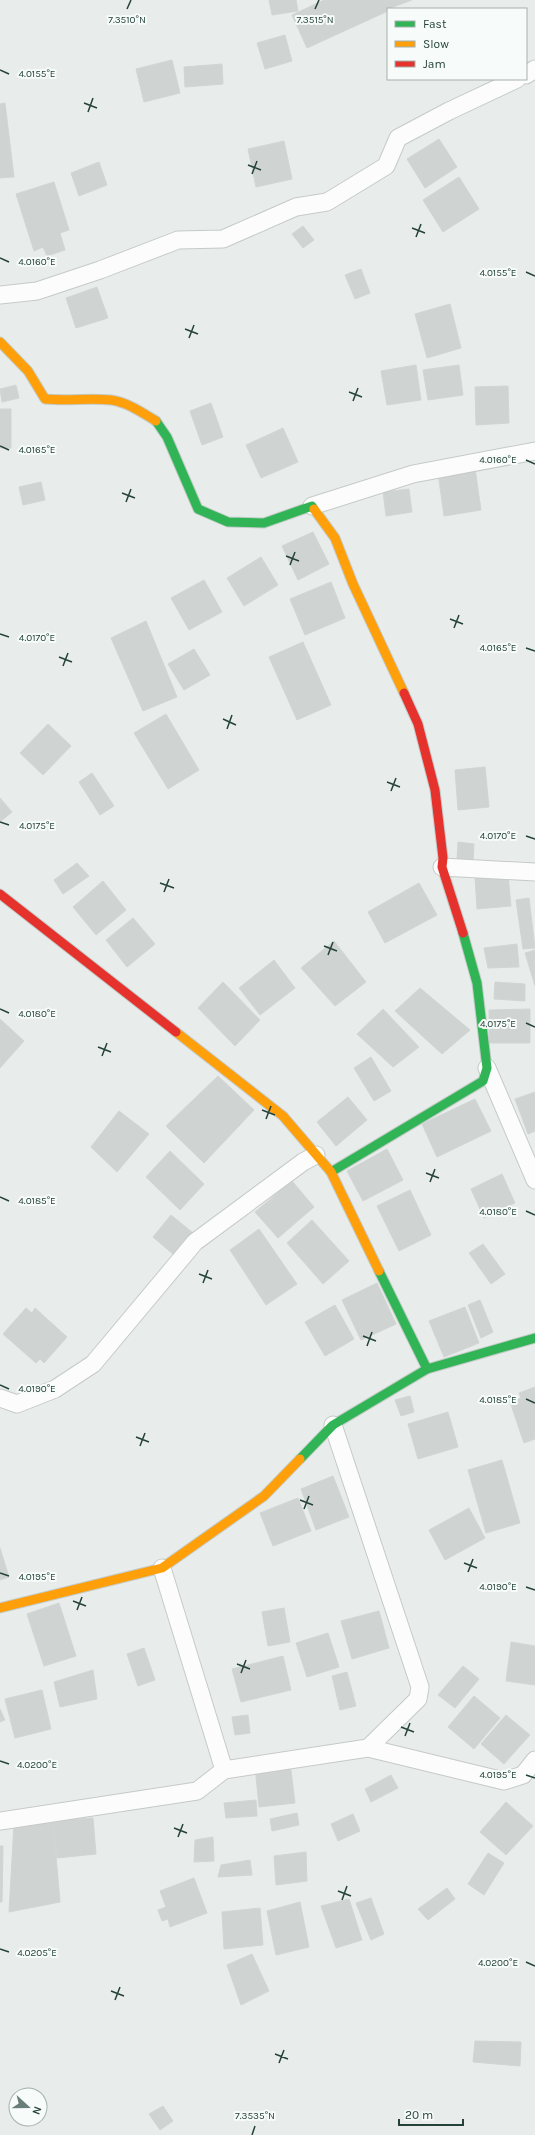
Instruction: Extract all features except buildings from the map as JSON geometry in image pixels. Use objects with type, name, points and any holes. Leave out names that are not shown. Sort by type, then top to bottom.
[{"type":"street","points":[[0,295],[37,291],[100,270],[178,240],[223,239],[296,207],[327,202],[386,166],[398,138],[515,80]]},
{"type":"street","points":[[0,342],[28,371],[45,399],[72,401],[112,400],[134,408],[157,421],[167,437],[198,509],[228,522],[264,523],[312,506],[414,474],[535,451]]},
{"type":"street","points":[[312,506],[336,538],[353,584],[418,724],[436,790],[443,858],[442,867],[471,957],[477,983],[487,1068],[535,1180]]},
{"type":"street","points":[[442,867],[535,872]]},
{"type":"street","points":[[0,894],[282,1116],[331,1172],[427,1369]]},
{"type":"street","points":[[331,1172],[483,1081],[487,1068]]},
{"type":"street","points":[[0,1398],[17,1404],[54,1390],[93,1364],[196,1242],[304,1162],[316,1155]]},
{"type":"street","points":[[0,1608],[162,1568],[264,1496],[333,1425],[427,1369],[535,1338]]},
{"type":"street","points":[[333,1425],[420,1687],[418,1699],[368,1748]]},
{"type":"street","points":[[162,1568],[224,1770]]},
{"type":"street","points":[[0,1821],[197,1791],[224,1770],[368,1748],[504,1780],[523,1775],[535,1760]]},
{"type":"traffic: fast","points":[[156,421],[167,437],[198,509],[228,522],[264,523],[312,506],[314,509]]},
{"type":"traffic: fast","points":[[331,1172],[483,1081],[487,1068],[477,983],[463,933]]},
{"type":"traffic: fast","points":[[379,1271],[427,1369]]},
{"type":"traffic: fast","points":[[300,1459],[333,1425],[427,1369],[535,1338]]},
{"type":"traffic: slow","points":[[0,342],[28,371],[45,399],[103,399],[117,401],[135,408],[156,421]]},
{"type":"traffic: slow","points":[[314,509],[335,538],[353,584],[404,693]]},
{"type":"traffic: slow","points":[[176,1032],[283,1116],[331,1172],[379,1271]]},
{"type":"traffic: slow","points":[[0,1608],[162,1568],[264,1496],[300,1459]]},
{"type":"traffic: jam","points":[[404,693],[418,724],[435,790],[443,858],[442,867],[463,933]]},
{"type":"traffic: jam","points":[[0,894],[176,1032]]}]
